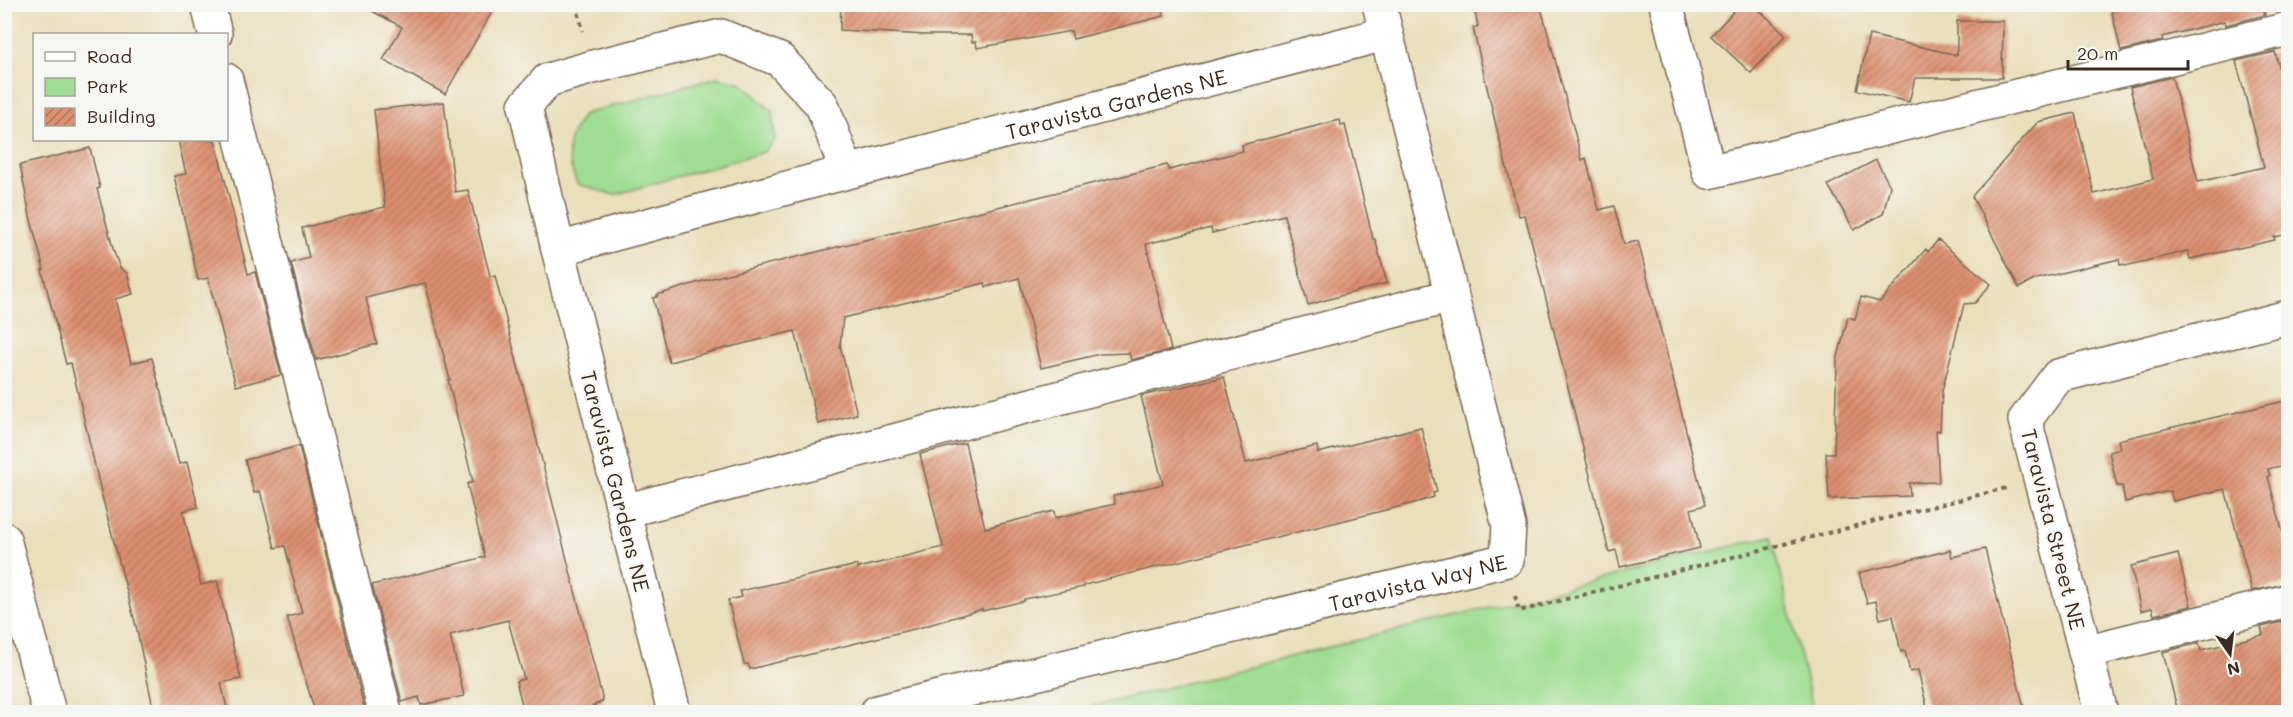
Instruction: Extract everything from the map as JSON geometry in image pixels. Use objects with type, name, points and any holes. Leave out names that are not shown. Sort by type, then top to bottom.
[{"type":"street","points":[[210,4],[215,33]]},
{"type":"street","points":[[1666,4],[1708,172],[2289,29]]},
{"type":"street","name":"Taravista Gardens NE","points":[[558,249],[848,172],[1382,19]]},
{"type":"street","name":"Taravista Way NE","points":[[878,712],[1507,560],[1509,526],[1382,19]]},
{"type":"street","name":"Taravista Gardens NE","points":[[674,712],[558,249],[525,106],[548,80],[593,66],[721,36],[780,60],[822,105],[848,172]]},
{"type":"street","points":[[228,88],[385,712]]},
{"type":"street","points":[[624,511],[1451,296]]},
{"type":"street","name":"Taravista Street NE","points":[[2101,712],[2025,420],[2058,376],[2289,317]]},
{"type":"street","points":[[4,540],[49,712]]},
{"type":"street","points":[[2085,652],[2289,602]]},
{"type":"path","points":[[1507,560],[1519,611],[2039,480]]},
{"type":"green space","points":[[717,77],[742,83],[772,111],[775,139],[764,152],[614,195],[577,184],[570,164],[569,148],[573,132],[584,114]]},
{"type":"green space","points":[[1772,536],[1814,712],[1070,712]]},
{"type":"building","points":[[359,4],[496,5],[445,94],[383,60],[402,27]]},
{"type":"building","points":[[841,4],[1162,4],[1164,16],[1073,39],[1071,31],[977,48],[976,42],[972,42],[971,35],[840,30]]},
{"type":"building","points":[[1473,4],[1540,4],[1582,160],[1586,158],[1599,210],[1614,206],[1624,244],[1638,241],[1705,505],[1691,509],[1700,548],[1620,567],[1616,550],[1609,552],[1525,215],[1519,216],[1497,130],[1473,28],[1478,26]]},
{"type":"building","points":[[1740,4],[1753,4],[1786,35],[1751,73],[1711,36]]},
{"type":"building","points":[[2110,4],[2262,4],[2265,15],[2226,25],[2225,21],[2162,37],[2163,41],[2121,51]]},
{"type":"building","points":[[1957,21],[2003,21],[2002,78],[1915,78],[1909,102],[1857,90],[1869,35],[1957,55]]},
{"type":"building","points":[[2275,52],[2289,102],[2289,234],[2274,237],[2275,240],[2190,259],[2188,251],[2125,266],[2120,265],[2119,259],[2036,279],[2019,288],[1972,196],[2038,122],[2075,113],[2094,194],[2153,179],[2130,87],[2172,77],[2198,182],[2264,167],[2236,61]]},
{"type":"building","points":[[444,102],[455,192],[468,190],[490,276],[495,276],[603,701],[591,707],[592,712],[524,712],[516,681],[524,679],[508,620],[450,635],[464,696],[421,705],[419,697],[402,702],[372,585],[485,557],[467,484],[473,482],[448,380],[450,380],[425,283],[366,298],[377,344],[316,360],[291,263],[309,258],[302,228],[385,207],[374,110]]},
{"type":"building","points":[[1340,120],[1341,126],[1345,125],[1373,239],[1375,239],[1387,283],[1308,305],[1284,215],[1212,233],[1211,228],[1146,244],[1171,350],[1131,360],[1129,353],[1100,354],[1041,368],[1019,278],[986,287],[985,283],[843,318],[840,345],[857,414],[818,424],[795,331],[669,362],[653,298],[657,295],[716,277],[1167,165],[1169,170],[1243,151],[1242,145]]},
{"type":"building","points":[[178,141],[215,141],[248,274],[255,272],[281,375],[236,386],[208,278],[198,280],[174,176],[186,174]]},
{"type":"building","points":[[90,148],[100,188],[97,189],[114,252],[120,268],[127,273],[133,294],[115,299],[131,363],[152,358],[179,464],[187,462],[198,507],[183,511],[201,585],[217,581],[241,679],[221,683],[228,712],[154,712],[136,626],[102,496],[71,363],[66,364],[42,270],[44,270],[20,165]]},
{"type":"building","points":[[1876,160],[1890,186],[1883,214],[1854,230],[1828,185]]},
{"type":"building","points":[[1938,240],[1991,284],[1975,303],[1964,304],[1942,391],[1940,431],[1936,430],[1939,482],[1909,483],[1910,496],[1829,499],[1826,453],[1834,453],[1837,361],[1848,317],[1855,319],[1861,297],[1880,302],[1926,249],[1928,252]]},
{"type":"building","points":[[1224,377],[1246,463],[1317,446],[1318,453],[1421,427],[1437,492],[1433,493],[1434,497],[1418,502],[1084,585],[1084,587],[1024,599],[1024,601],[982,611],[982,609],[922,627],[750,669],[748,664],[744,664],[728,600],[742,597],[740,591],[857,565],[858,568],[943,547],[920,454],[965,443],[985,528],[1054,511],[1055,518],[1115,504],[1113,496],[1163,484],[1141,396]]},
{"type":"building","points":[[2289,400],[2289,464],[2268,469],[2270,476],[2268,477],[2289,555],[2289,583],[2252,591],[2225,489],[2173,501],[2170,491],[2125,502],[2122,486],[2117,486],[2109,452],[2120,449],[2118,440]]},
{"type":"building","points":[[299,446],[365,711],[361,712],[315,712],[287,617],[302,613],[285,546],[275,548],[260,491],[254,493],[245,460]]},
{"type":"building","points":[[1985,549],[2025,712],[1928,712],[1918,670],[1910,672],[1905,651],[1901,652],[1893,616],[1880,619],[1876,601],[1867,603],[1859,573],[1950,550],[1952,557]]},
{"type":"building","points":[[2178,554],[2191,606],[2154,615],[2152,608],[2141,611],[2131,566]]},
{"type":"building","points":[[2289,620],[2289,712],[2178,712],[2163,652],[2199,643],[2201,650],[2263,635],[2261,627]]}]
